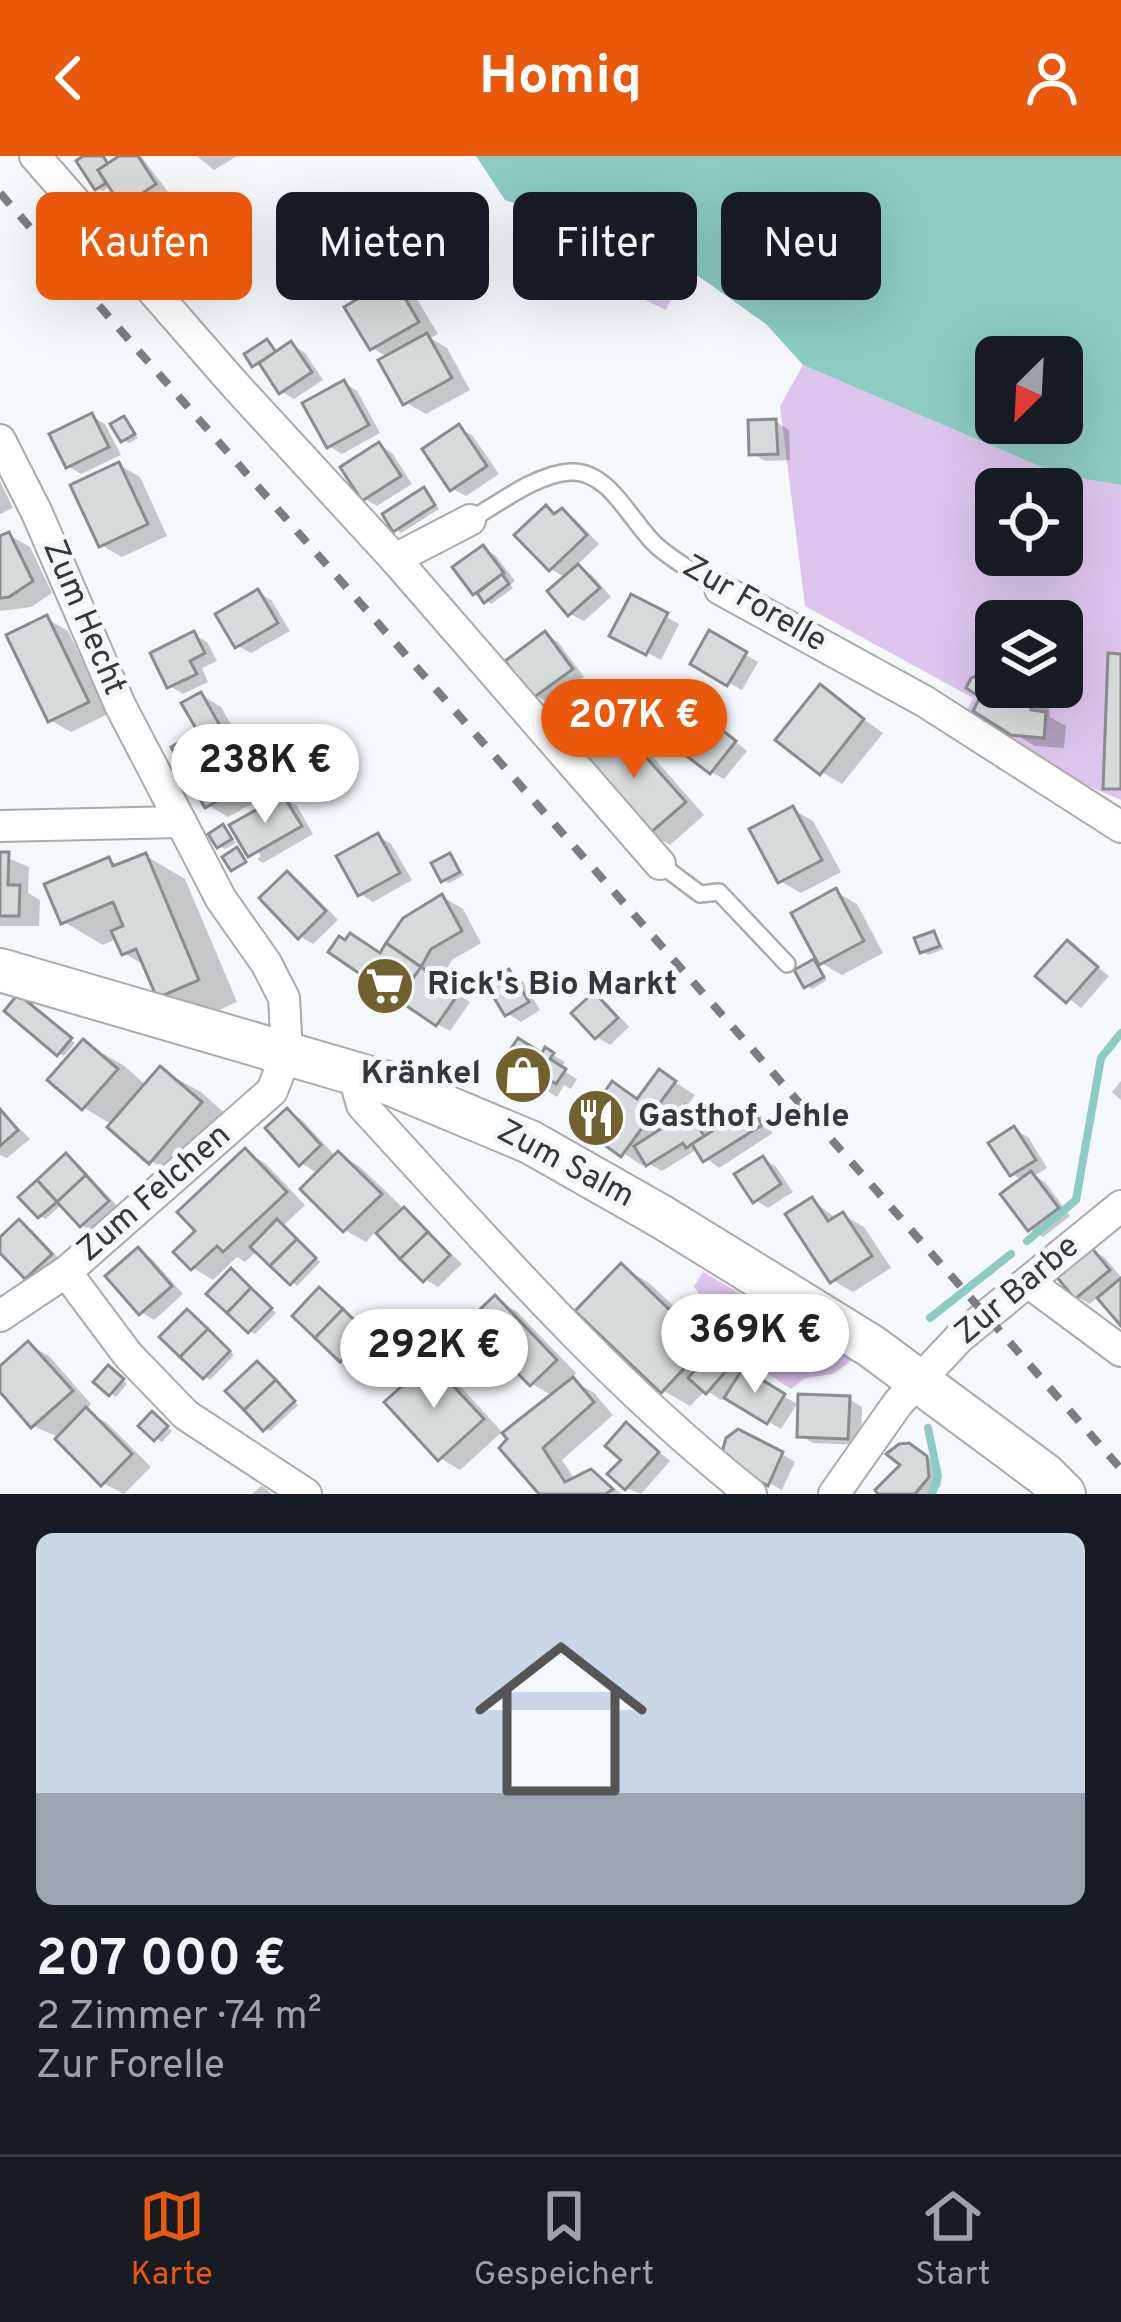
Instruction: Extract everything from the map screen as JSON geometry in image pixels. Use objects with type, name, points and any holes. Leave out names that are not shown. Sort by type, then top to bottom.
[{"type":"street","points":[[35,156],[660,864]]},
{"type":"street","name":"Zum Hecht","points":[[0,440],[38,513],[120,705],[221,899],[266,963],[284,998],[287,1052]]},
{"type":"street","name":"Zur Forelle","points":[[395,559],[470,520]]},
{"type":"street","name":"Zur Forelle","points":[[720,589],[924,701],[1121,827]]},
{"type":"street","points":[[0,826],[181,822]]},
{"type":"street","name":"Zum Salm","points":[[0,970],[361,1075],[530,1142],[681,1228],[871,1346],[1064,1494]]},
{"type":"street","name":"Zum Felchen","points":[[0,1316],[66,1272],[272,1091],[287,1052]]},
{"type":"street","points":[[361,1075],[362,1105],[523,1280],[651,1410],[751,1494]]},
{"type":"street","name":"Zur Barbe","points":[[834,1494],[888,1416],[960,1337],[1121,1206]]},
{"type":"street","points":[[66,1272],[128,1354],[186,1414],[306,1494]]},
{"type":"street","points":[[1028,1282],[1121,1352]]},
{"type":"lane","name":"Zur Forelle","points":[[470,520],[555,475],[587,474],[609,490],[655,544],[720,589]]},
{"type":"lane","points":[[660,864],[700,894],[719,892],[787,964]]},
{"type":"shaded area","points":[[476,156],[1121,156],[1121,485],[1083,479],[1083,468],[1044,468],[988,444],[1083,444],[1083,336],[975,336],[975,439],[803,365],[766,324],[732,300],[881,300],[881,192],[721,192],[721,292],[697,276],[697,192],[513,192],[513,203],[505,200]]},
{"type":"shaded area","points":[[645,300],[670,300],[666,310]]},
{"type":"shaded area","points":[[803,365],[975,439],[975,444],[988,444],[1044,468],[975,468],[975,576],[1083,576],[1083,479],[1121,485],[1121,800],[1060,774],[966,713],[973,698],[805,606],[780,406]]},
{"type":"shaded area","points":[[703,1272],[854,1359],[833,1374],[805,1378],[791,1389],[710,1335],[718,1324],[694,1286]]},
{"type":"building","points":[[83,156],[103,156],[108,164],[98,170],[106,183],[95,190],[76,161]]},
{"type":"building","points":[[119,156],[138,156],[156,184],[144,192],[112,192],[98,170]]},
{"type":"building","points":[[356,300],[406,300],[419,322],[370,350],[344,307]]},
{"type":"building","points":[[427,333],[452,378],[403,405],[378,360]]},
{"type":"building","points":[[267,339],[276,352],[252,367],[244,354]]},
{"type":"building","points":[[291,341],[312,372],[279,394],[259,363]]},
{"type":"building","points":[[344,380],[369,425],[327,448],[302,403]]},
{"type":"building","points":[[92,413],[109,447],[66,468],[49,434]]},
{"type":"building","points":[[124,416],[135,434],[121,442],[110,424]]},
{"type":"building","points":[[776,419],[778,454],[749,455],[748,420]]},
{"type":"building","points":[[459,424],[487,466],[450,491],[422,449]]},
{"type":"building","points":[[379,442],[401,476],[362,501],[340,467]]},
{"type":"building","points":[[119,462],[148,524],[99,547],[70,485]]},
{"type":"building","points":[[424,487],[435,505],[393,532],[382,514]]},
{"type":"building","points":[[546,505],[554,514],[562,508],[587,535],[549,571],[514,535]]},
{"type":"building","points":[[9,532],[33,581],[0,598],[0,536]]},
{"type":"building","points":[[483,545],[504,573],[473,595],[452,567]]},
{"type":"building","points":[[578,564],[600,588],[568,616],[547,591]]},
{"type":"building","points":[[502,574],[509,584],[484,603],[477,593]]},
{"type":"building","points":[[258,589],[278,623],[235,648],[215,614]]},
{"type":"building","points":[[631,594],[668,613],[646,655],[609,636]]},
{"type":"building","points":[[47,615],[89,702],[48,722],[6,635]]},
{"type":"building","points":[[709,630],[747,652],[727,686],[690,664]]},
{"type":"building","points":[[194,631],[205,653],[190,661],[197,674],[167,688],[150,653]]},
{"type":"building","points":[[545,631],[573,669],[533,698],[505,661]]},
{"type":"building","points":[[1108,653],[1121,654],[1121,789],[1103,789]]},
{"type":"building","points":[[975,677],[975,694],[966,688]]},
{"type":"building","points":[[820,684],[864,719],[820,775],[775,740]]},
{"type":"building","points":[[584,689],[602,718],[564,741],[547,711]]},
{"type":"building","points":[[201,692],[228,740],[218,745],[242,787],[205,808],[171,747],[198,732],[181,703]]},
{"type":"building","points":[[975,707],[1046,712],[1044,738],[1011,735],[973,711]]},
{"type":"building","points":[[702,714],[736,741],[710,774],[675,747]]},
{"type":"building","points":[[619,727],[686,802],[648,835],[581,760]]},
{"type":"building","points":[[272,764],[282,782],[264,792],[254,774]]},
{"type":"building","points":[[283,795],[302,826],[248,857],[229,825]]},
{"type":"building","points":[[793,806],[822,860],[778,883],[749,829]]},
{"type":"building","points":[[223,824],[232,839],[217,848],[208,834]]},
{"type":"building","points":[[378,833],[400,873],[358,896],[336,856]]},
{"type":"building","points":[[237,847],[246,862],[231,871],[222,857]]},
{"type":"building","points":[[0,852],[9,852],[8,885],[20,885],[19,916],[0,916]]},
{"type":"building","points":[[146,853],[199,980],[157,998],[136,949],[122,955],[111,931],[123,926],[113,902],[61,924],[44,884],[109,857],[113,866]]},
{"type":"building","points":[[450,853],[460,872],[441,882],[431,863]]},
{"type":"building","points":[[287,871],[326,911],[298,939],[259,898]]},
{"type":"building","points":[[836,888],[864,941],[819,965],[791,913]]},
{"type":"building","points":[[442,894],[462,931],[431,949],[421,967],[386,943],[403,918]]},
{"type":"building","points":[[934,931],[940,946],[920,953],[914,938]]},
{"type":"building","points":[[350,933],[380,953],[386,943],[421,967],[398,1000],[328,952],[339,936],[345,940]]},
{"type":"building","points":[[1067,940],[1098,967],[1066,1003],[1035,976]]},
{"type":"building","points":[[814,959],[824,977],[804,988],[794,970]]},
{"type":"building","points":[[421,967],[459,993],[436,1026],[398,1000]]},
{"type":"building","points":[[509,969],[529,1002],[505,1016],[485,983]]},
{"type":"building","points":[[594,992],[618,1018],[595,1039],[571,1013]]},
{"type":"building","points":[[18,994],[72,1038],[57,1056],[4,1011]]},
{"type":"building","points":[[518,1038],[542,1053],[545,1047],[554,1053],[550,1059],[566,1069],[556,1084],[550,1080],[542,1092],[500,1065]]},
{"type":"building","points":[[83,1039],[118,1069],[82,1110],[47,1080]]},
{"type":"building","points":[[160,1066],[202,1102],[149,1164],[107,1127]]},
{"type":"building","points":[[659,1069],[676,1081],[621,1157],[592,1136],[595,1131],[573,1114],[583,1099],[594,1107],[612,1081],[637,1099]]},
{"type":"building","points":[[685,1105],[704,1136],[646,1166],[634,1146],[670,1123],[666,1117]]},
{"type":"building","points":[[751,1106],[762,1125],[703,1162],[692,1144]]},
{"type":"building","points":[[287,1108],[321,1145],[299,1166],[265,1128]]},
{"type":"building","points":[[0,1109],[18,1130],[0,1146]]},
{"type":"building","points":[[1014,1126],[1036,1160],[1010,1176],[988,1143]]},
{"type":"building","points":[[245,1148],[287,1192],[223,1252],[217,1246],[191,1270],[173,1252],[195,1231],[177,1212]]},
{"type":"building","points":[[338,1151],[382,1194],[343,1232],[300,1189]]},
{"type":"building","points":[[66,1153],[86,1175],[57,1202],[37,1180]]},
{"type":"building","points":[[763,1156],[781,1184],[753,1203],[734,1174]]},
{"type":"building","points":[[1031,1171],[1059,1208],[1028,1231],[1000,1194]]},
{"type":"building","points":[[86,1175],[109,1201],[80,1227],[57,1202]]},
{"type":"building","points":[[37,1180],[57,1202],[38,1218],[18,1197]]},
{"type":"building","points":[[812,1197],[828,1221],[843,1212],[872,1256],[830,1283],[785,1214]]},
{"type":"building","points":[[404,1207],[428,1232],[400,1259],[376,1233]]},
{"type":"building","points":[[19,1219],[52,1254],[25,1279],[0,1253],[0,1237]]},
{"type":"building","points":[[277,1219],[297,1239],[270,1266],[250,1247]]},
{"type":"building","points":[[428,1232],[450,1255],[423,1282],[400,1259]]},
{"type":"building","points":[[297,1239],[316,1258],[290,1285],[270,1266]]},
{"type":"building","points":[[1090,1246],[1110,1270],[1075,1299],[1055,1275]]},
{"type":"building","points":[[138,1247],[172,1286],[139,1315],[105,1276]]},
{"type":"building","points":[[621,1263],[706,1345],[661,1393],[575,1311]]},
{"type":"building","points":[[231,1268],[251,1288],[227,1313],[206,1294]]},
{"type":"building","points":[[1121,1278],[1121,1326],[1097,1298]]},
{"type":"building","points":[[319,1287],[343,1309],[315,1338],[292,1316]]},
{"type":"building","points":[[251,1288],[272,1308],[248,1333],[227,1313]]},
{"type":"building","points":[[495,1295],[557,1360],[530,1386],[467,1322]]},
{"type":"building","points":[[187,1309],[208,1329],[180,1357],[159,1337]]},
{"type":"building","points":[[343,1309],[367,1333],[340,1362],[315,1338]]},
{"type":"building","points":[[208,1329],[230,1351],[203,1379],[180,1357]]},
{"type":"building","points":[[28,1341],[73,1391],[31,1428],[0,1392],[0,1366]]},
{"type":"building","points":[[715,1347],[733,1363],[706,1394],[688,1378]]},
{"type":"building","points":[[257,1361],[276,1380],[244,1410],[225,1391]]},
{"type":"building","points":[[430,1361],[484,1419],[438,1461],[384,1402]]},
{"type":"building","points":[[108,1365],[124,1379],[109,1396],[93,1382]]},
{"type":"building","points":[[743,1368],[785,1394],[767,1424],[724,1398]]},
{"type":"building","points":[[573,1377],[594,1402],[543,1448],[565,1482],[591,1469],[613,1489],[606,1494],[539,1494],[499,1448],[507,1439],[502,1433]]},
{"type":"building","points":[[276,1380],[295,1401],[263,1431],[244,1410]]},
{"type":"building","points":[[798,1394],[850,1396],[848,1439],[797,1437]]},
{"type":"building","points":[[86,1407],[132,1454],[101,1486],[55,1439]]},
{"type":"building","points":[[152,1411],[168,1426],[154,1441],[138,1426]]},
{"type":"building","points":[[626,1422],[659,1452],[625,1490],[607,1474],[621,1460],[605,1446]]},
{"type":"building","points":[[738,1429],[783,1452],[768,1486],[725,1463],[721,1456],[726,1438]]},
{"type":"building","points":[[909,1443],[927,1456],[929,1477],[915,1494],[878,1494],[875,1490],[900,1465],[886,1454]]},
{"type":"waterway","points":[[1027,1241],[1076,1200],[1101,1058],[1121,1033]]},
{"type":"waterway","points":[[930,1318],[1011,1254]]},
{"type":"waterway","points":[[928,1428],[938,1476],[932,1494]]},
{"type":"railway","points":[[0,193],[1121,1469]]},
{"type":"place","name":"Rick's Bio Markt","points":[[385,986]]},
{"type":"place","name":"Kränkel","points":[[523,1075]]},
{"type":"place","name":"Gasthof Jehle","points":[[596,1118]]}]
